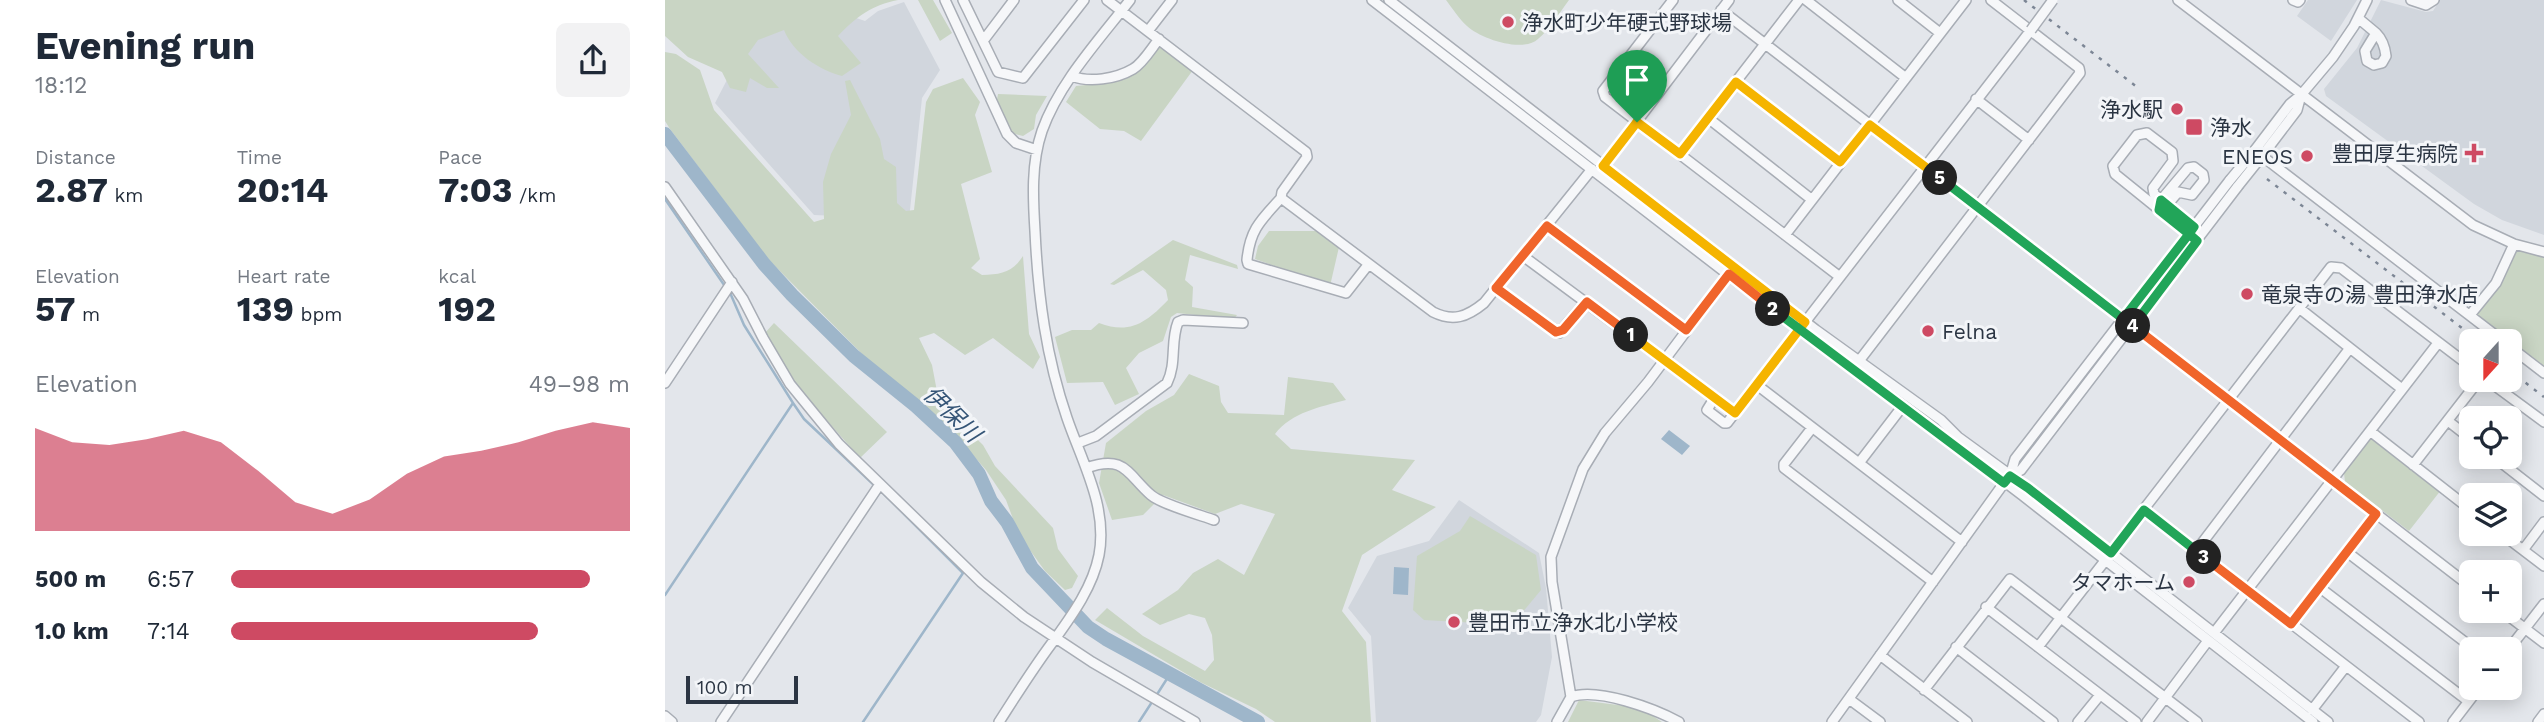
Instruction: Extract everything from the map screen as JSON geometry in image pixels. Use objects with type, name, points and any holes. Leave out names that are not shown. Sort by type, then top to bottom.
[{"type":"street","points":[[945,0],[1007,134],[1016,144],[1037,150]]},
{"type":"street","points":[[963,0],[998,72],[1023,78],[1084,0]]},
{"type":"street","points":[[983,41],[1014,0]]},
{"type":"street","points":[[1107,0],[1306,152],[1307,157],[1282,192],[1281,198],[1255,227],[1251,235],[1248,264],[1346,293],[1368,265]]},
{"type":"street","points":[[999,722],[1087,588],[1098,558],[1101,536],[1098,508],[1056,385],[1039,299],[1034,205],[1037,150],[1053,106],[1072,76],[1130,0]]},
{"type":"street","points":[[1148,31],[1172,0]]},
{"type":"street","points":[[1372,0],[1729,274],[1941,420],[2104,562],[2207,642],[2309,718],[2329,722]]},
{"type":"street","points":[[1389,0],[1603,166],[1902,407],[2007,480],[2028,488],[2214,634],[2309,718]]},
{"type":"street","points":[[1673,0],[1603,91],[1605,97],[1840,277]]},
{"type":"street","points":[[1603,166],[1729,0]]},
{"type":"street","points":[[1680,154],[1799,0]]},
{"type":"street","points":[[1806,0],[1906,78]]},
{"type":"street","points":[[1898,0],[1940,33]]},
{"type":"street","points":[[1785,234],[1966,0]]},
{"type":"street","points":[[1859,361],[2080,71],[1991,0]]},
{"type":"street","points":[[1715,397],[1707,407],[1708,412],[1724,423],[1728,422],[2053,0]]},
{"type":"street","points":[[2178,0],[2473,225],[2514,244],[2544,251]]},
{"type":"street","points":[[2293,0],[2300,0]]},
{"type":"street","points":[[1832,722],[2007,480],[2015,459],[2123,319],[2195,234],[2258,153],[2297,110],[2301,95],[2333,57],[2367,0]]},
{"type":"street","points":[[2411,0],[2425,5],[2434,0]]},
{"type":"street","points":[[1721,10],[2123,319]]},
{"type":"street","points":[[2358,18],[2376,33]]},
{"type":"street","points":[[1072,76],[1081,80],[1094,79],[1115,76],[1133,69],[1159,40]]},
{"type":"street","points":[[1736,82],[1840,162]]},
{"type":"street","points":[[1976,99],[2029,140]]},
{"type":"street","points":[[1708,118],[1811,200]]},
{"type":"street","points":[[2162,205],[2154,194],[2154,188],[2172,161],[2172,152],[2147,133],[2137,135],[2113,166],[2115,174],[2162,205],[2195,234]]},
{"type":"street","points":[[2258,153],[2487,329]]},
{"type":"street","points":[[2195,167],[2203,174],[2204,180],[2192,195],[2178,192],[2162,205],[2188,168],[2195,167]]},
{"type":"street","points":[[1281,198],[1433,312],[1448,318],[1463,316],[1482,305],[1592,169]]},
{"type":"street","points":[[665,187],[776,362],[807,407],[839,444],[981,582],[1057,636],[1195,722]]},
{"type":"street","points":[[1547,226],[1686,330]]},
{"type":"street","points":[[2007,480],[2021,470],[2133,326],[2195,234]]},
{"type":"street","points":[[2470,315],[2496,283],[2514,244]]},
{"type":"street","points":[[1523,256],[1735,413]]},
{"type":"street","points":[[2111,553],[2331,267],[2337,267],[2459,358]]},
{"type":"street","points":[[1557,722],[1571,697],[1552,582],[1553,550],[1583,469],[1605,433],[1665,360],[1729,274]]},
{"type":"street","points":[[665,383],[729,287]]},
{"type":"street","points":[[1496,288],[1559,333],[1587,302]]},
{"type":"street","points":[[2299,308],[2402,389]]},
{"type":"street","points":[[1078,443],[1096,436],[1167,383],[1172,373],[1174,332],[1178,322],[1182,320],[1244,324]]},
{"type":"street","points":[[2133,326],[2459,578]]},
{"type":"street","points":[[2214,634],[2438,343]]},
{"type":"street","points":[[2196,551],[2350,348]]},
{"type":"street","points":[[2522,356],[2544,373]]},
{"type":"street","points":[[1757,384],[1962,542]]},
{"type":"street","points":[[2413,465],[2470,392]]},
{"type":"street","points":[[2503,392],[2544,422]]},
{"type":"street","points":[[1859,463],[1902,407]]},
{"type":"street","points":[[2448,421],[2459,430]]},
{"type":"street","points":[[1812,428],[1784,464],[1784,468],[1933,582]]},
{"type":"street","points":[[2370,431],[2459,501]]},
{"type":"street","points":[[1086,468],[1105,463],[1121,466],[1131,472],[1151,495],[1214,520]]},
{"type":"street","points":[[2509,469],[2544,496]]},
{"type":"street","points":[[722,722],[880,484]]},
{"type":"street","points":[[2144,510],[2419,722]]},
{"type":"street","points":[[2291,624],[2376,514]]},
{"type":"street","points":[[2523,550],[2544,522]]},
{"type":"street","points":[[2518,546],[2544,566]]},
{"type":"street","points":[[2347,552],[2459,638]]},
{"type":"street","points":[[2038,647],[2104,562]]},
{"type":"street","points":[[1924,690],[2010,579],[2197,722]]},
{"type":"street","points":[[2319,587],[2469,701],[2452,722]]},
{"type":"street","points":[[2519,637],[2544,604]]},
{"type":"street","points":[[1986,607],[2136,722]]},
{"type":"street","points":[[2518,623],[2544,643]]},
{"type":"street","points":[[2147,722],[2207,642]]},
{"type":"street","points":[[1956,647],[2053,722]]},
{"type":"street","points":[[1880,655],[1967,722]]},
{"type":"street","points":[[2309,718],[2346,666]]},
{"type":"street","points":[[1571,697],[1583,695],[1632,702],[1679,722]]},
{"type":"street","points":[[2078,722],[2099,695]]},
{"type":"street","points":[[1849,698],[1880,722]]},
{"type":"street","points":[[2538,722],[2544,714]]},
{"type":"street","points":[[665,716],[672,722]]},
{"type":"shaded area","points":[[804,0],[865,21],[878,11],[904,2],[940,70],[922,98],[909,219],[814,215],[715,103],[744,47]]},
{"type":"shaded area","points":[[2308,0],[2357,0],[2331,41],[2297,16]]},
{"type":"shaded area","name":"豊田厚生病院","points":[[2381,0],[2426,12],[2433,11],[2440,0],[2544,0],[2544,235],[2502,220],[2474,204],[2326,96],[2324,89],[2357,48]]},
{"type":"shaded area","name":"豊田市立浄水北小学校","points":[[1459,500],[1539,553],[1546,588],[1552,657],[1541,715],[1536,722],[1376,722],[1371,636],[1348,608],[1377,556],[1429,541]]},
{"type":"green space","points":[[665,0],[898,0],[865,13],[838,36],[861,63],[842,76],[825,70],[800,53],[784,30],[758,40],[748,54],[779,88],[767,88],[750,78],[746,92],[730,88],[722,72],[688,57],[665,36]]},
{"type":"green space","points":[[918,0],[933,0],[952,33],[940,41]]},
{"type":"green space","name":"浄水町少年硬式野球場","points":[[1446,0],[1569,0],[1538,39],[1523,45],[1502,43],[1473,31]]},
{"type":"green space","points":[[1159,45],[1193,70],[1141,141],[1124,131],[1100,129],[1066,102],[1076,86],[1115,82],[1136,73]]},
{"type":"green space","points":[[665,52],[676,54],[700,70],[714,110],[814,222],[824,219],[823,182],[831,154],[851,115],[845,81],[850,80],[880,139],[884,159],[896,167],[897,203],[906,211],[914,210],[926,102],[933,89],[963,78],[980,102],[975,115],[992,172],[961,184],[980,259],[971,268],[982,275],[1000,273],[1015,266],[1023,256],[1029,334],[1040,357],[1033,369],[993,338],[965,355],[934,333],[919,338],[932,365],[939,402],[983,445],[995,466],[1053,528],[1058,549],[1078,576],[1072,588],[1065,590],[1045,571],[1019,535],[1006,500],[986,470],[964,445],[922,405],[873,365],[768,259],[665,121]]},
{"type":"green space","points":[[998,94],[1047,96],[1036,115],[1034,129],[1023,136],[1011,133],[996,105]]},
{"type":"green space","points":[[1269,231],[1319,231],[1339,247],[1330,286],[1255,259],[1258,246]]},
{"type":"green space","points":[[1173,240],[1237,265],[1238,269],[1190,255],[1185,280],[1193,287],[1192,307],[1237,315],[1234,319],[1177,313],[1171,317],[1163,341],[1139,353],[1126,368],[1139,394],[1115,405],[1103,382],[1067,383],[1055,337],[1072,330],[1091,330],[1099,323],[1120,328],[1129,327],[1153,315],[1168,300],[1166,290],[1143,270],[1114,285],[1110,284]]},
{"type":"green space","points":[[2518,251],[2544,257],[2544,367],[2522,350],[2522,329],[2495,329],[2475,314],[2514,253]]},
{"type":"green space","points":[[774,323],[887,432],[860,458],[799,389],[764,334]]},
{"type":"green space","points":[[1189,374],[1219,386],[1221,402],[1228,413],[1284,415],[1288,377],[1333,383],[1346,400],[1298,415],[1275,434],[1291,449],[1415,460],[1392,490],[1436,507],[1362,555],[1342,611],[1366,642],[1371,722],[1275,722],[1256,709],[1200,682],[1095,620],[1107,608],[1143,636],[1205,671],[1214,660],[1212,635],[1205,618],[1189,614],[1160,625],[1142,614],[1178,590],[1193,573],[1218,559],[1244,575],[1275,514],[1241,504],[1215,514],[1163,495],[1143,515],[1112,520],[1099,483],[1106,443],[1146,411],[1174,395]]},
{"type":"green space","points":[[2371,438],[2376,438],[2441,490],[2409,531],[2345,482],[2344,473]]},
{"type":"green space","points":[[1470,516],[1536,555],[1541,590],[1512,625],[1424,620],[1413,610],[1417,556],[1460,531]]},
{"type":"green space","points":[[1579,700],[1641,708],[1662,722],[1568,722]]},
{"type":"water","points":[[1669,430],[1690,446],[1682,455],[1661,439]]},
{"type":"water","points":[[1394,567],[1409,568],[1408,595],[1393,594]]},
{"type":"waterway","name":"伊保川","points":[[665,134],[764,264],[792,295],[854,356],[916,406],[955,442],[979,474],[991,501],[1007,522],[1032,568],[1088,627],[1258,722]]},
{"type":"waterway","points":[[665,199],[731,295],[744,325],[793,403],[665,595]]},
{"type":"waterway","points":[[793,403],[804,419],[874,485]]},
{"type":"waterway","points":[[863,722],[963,573],[882,492]]},
{"type":"waterway","points":[[1156,696],[1170,674]]},
{"type":"waterway","points":[[1139,722],[1152,702]]},
{"type":"railway","points":[[2024,0],[2137,87]]},
{"type":"railway","points":[[2267,179],[2463,329]]},
{"type":"railway","points":[[2522,380],[2544,397]]},
{"type":"place","name":"浄水町少年硬式野球場","points":[[1508,22]]},
{"type":"place","name":"浄水駅","points":[[2177,109]]},
{"type":"place","name":"浄水","points":[[2194,127]]},
{"type":"place","name":"豊田厚生病院","points":[[2474,153]]},
{"type":"place","name":"ENEOS","points":[[2307,156]]},
{"type":"place","name":"竜泉寺の湯 豊田浄水店","points":[[2247,294]]},
{"type":"place","name":"Felna","points":[[1928,331]]},
{"type":"place","name":"タマホーム","points":[[2189,582]]},
{"type":"place","name":"豊田市立浄水北小学校","points":[[1454,622]]},
{"type":"route","points":[[1637,122],[1603,166],[1805,322],[1800,330],[1735,413],[1587,302],[1563,330],[1556,332],[1496,288],[1547,226],[1686,330],[1729,274],[1800,330],[1812,336],[2004,483],[2010,476],[2111,553],[2144,510],[2291,624],[2376,514],[2133,326],[2197,241],[2189,234],[2194,227],[2161,200],[2159,210],[2189,234],[2123,319],[1870,125],[1840,162],[1736,82],[1680,154],[1637,122]]}]
